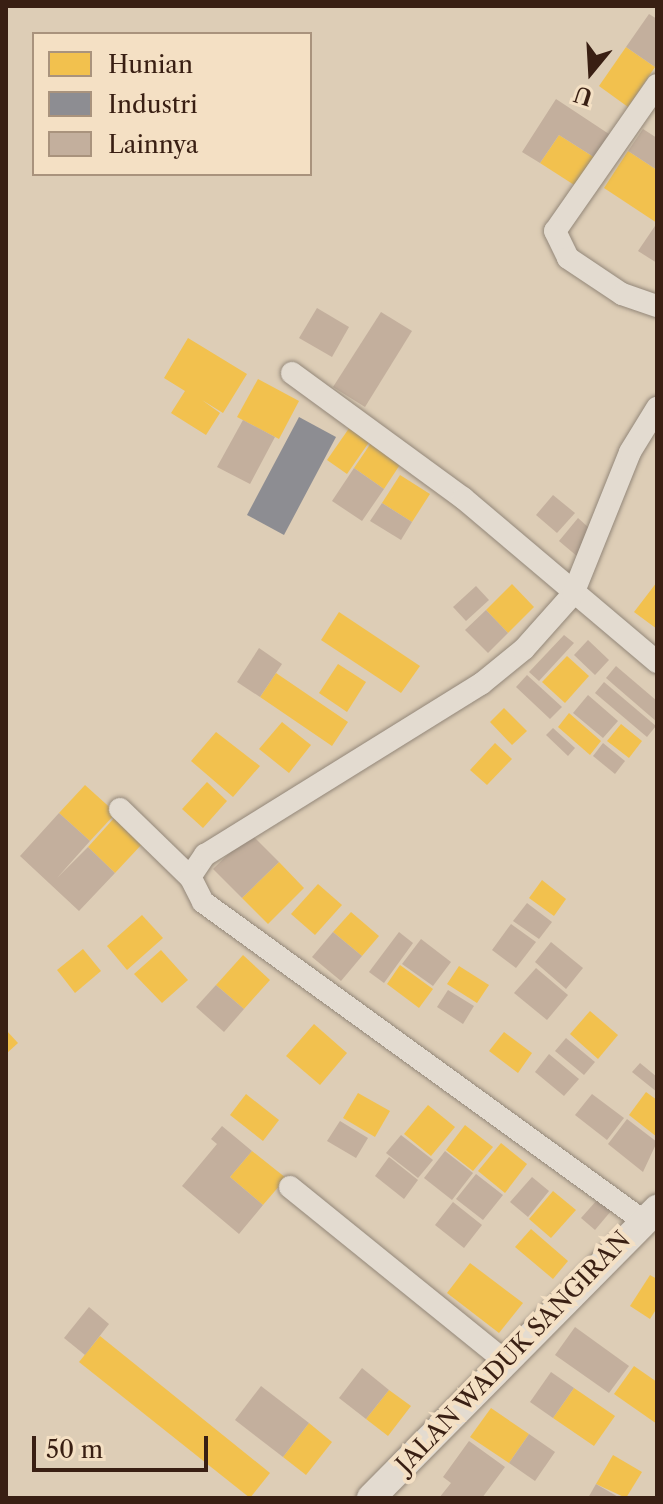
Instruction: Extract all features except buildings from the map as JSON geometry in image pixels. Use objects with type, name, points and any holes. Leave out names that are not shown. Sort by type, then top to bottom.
[{"type":"street","points":[[657,85],[555,231],[568,258],[622,294],[657,306]]},
{"type":"street","points":[[292,373],[463,498],[657,662]]},
{"type":"street","points":[[190,877],[205,855],[272,810],[481,684],[573,594],[630,452],[657,408]]},
{"type":"street","points":[[120,809],[190,877],[203,902],[650,1214]]},
{"type":"street","points":[[290,1187],[504,1360]]},
{"type":"street","name":"JALAN WADUK SANGIRAN","points":[[371,1498],[650,1214]]}]
